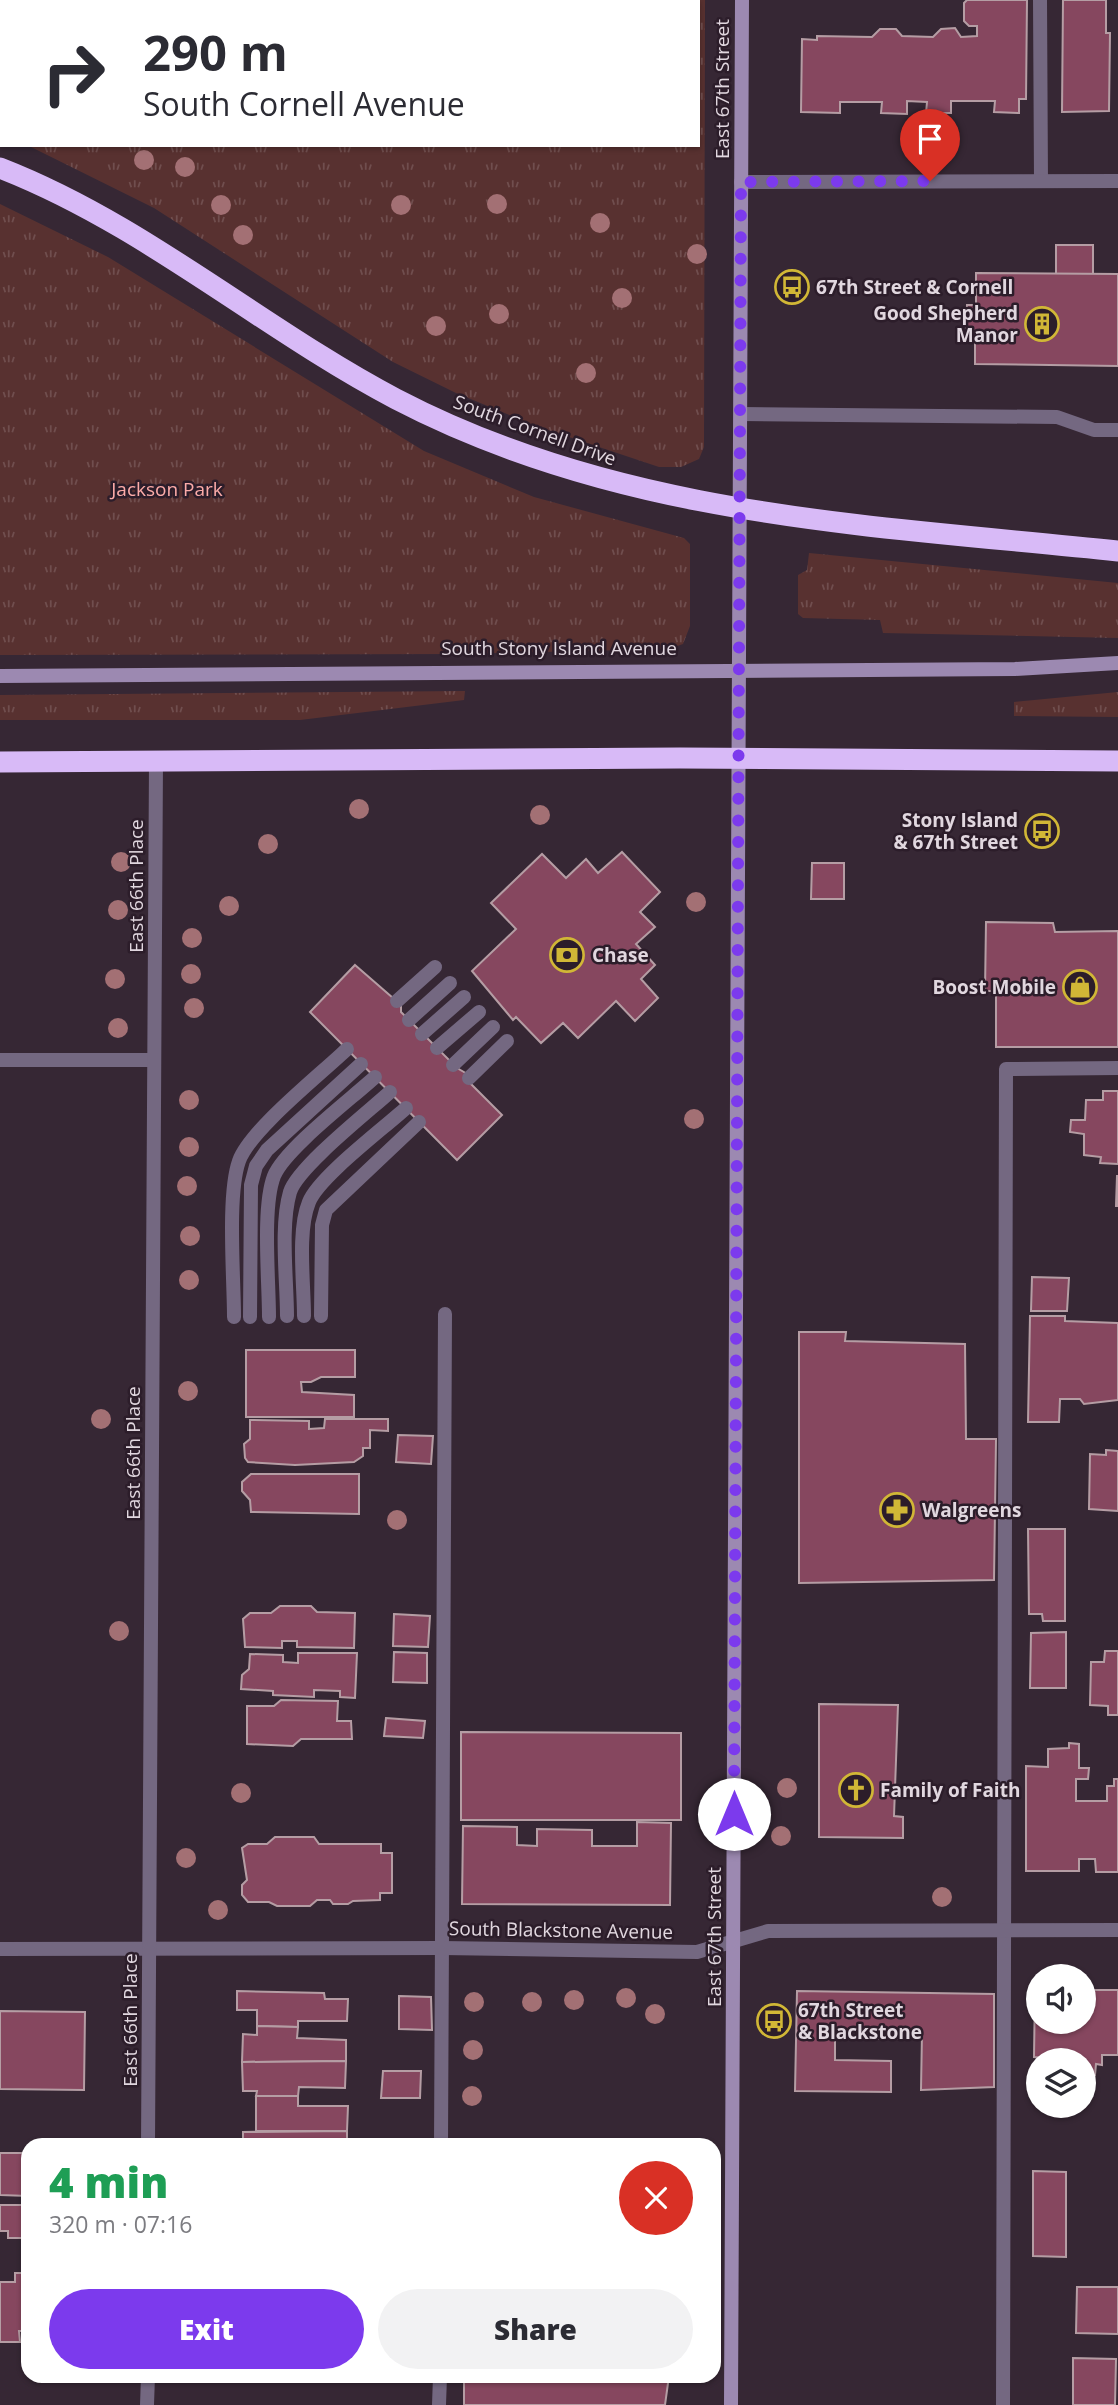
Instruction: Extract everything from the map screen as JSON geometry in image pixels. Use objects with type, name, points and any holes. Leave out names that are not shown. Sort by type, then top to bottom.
[{"type":"highway","name":"South Cornell Drive","points":[[0,168],[93,211],[394,398],[452,426],[590,477],[741,509],[1118,551]]},
{"type":"highway","points":[[0,762],[741,758],[1118,761]]},
{"type":"street","name":"East 67th Street","points":[[731,2405],[741,758],[742,0]]},
{"type":"street","points":[[1040,0],[1041,181]]},
{"type":"street","points":[[741,182],[1118,181]]},
{"type":"street","points":[[741,414],[1057,417],[1094,430],[1118,430]]},
{"type":"street","name":"South Stony Island Avenue","points":[[0,676],[1014,669],[1118,663]]},
{"type":"street","name":"East 66th Place","points":[[148,2138],[156,761]]},
{"type":"street","points":[[397,1001],[435,967]]},
{"type":"street","points":[[409,1020],[450,983]]},
{"type":"street","points":[[422,1034],[464,997]]},
{"type":"street","points":[[437,1048],[478,1012]]},
{"type":"street","points":[[453,1065],[494,1027]]},
{"type":"street","points":[[469,1078],[507,1041]]},
{"type":"street","points":[[234,1317],[234,1182],[239,1159],[252,1139],[347,1049]]},
{"type":"street","points":[[0,1060],[154,1060]]},
{"type":"street","points":[[250,1317],[251,1185],[256,1166],[267,1150],[361,1064]]},
{"type":"street","points":[[1003,2405],[1006,1069],[1118,1068]]},
{"type":"street","points":[[270,1317],[269,1194],[274,1174],[288,1156],[374,1077]]},
{"type":"street","points":[[287,1316],[286,1212],[291,1189],[304,1171],[390,1093]]},
{"type":"street","points":[[304,1316],[304,1217],[310,1200],[321,1185],[406,1108]]},
{"type":"street","points":[[321,1316],[322,1225],[326,1210],[419,1122]]},
{"type":"street","points":[[441,2138],[445,1314]]},
{"type":"street","name":"South Blackstone Avenue","points":[[0,1949],[442,1948],[697,1952],[768,1931],[1118,1930]]},
{"type":"street","points":[[147,2405],[148,2383]]},
{"type":"street","points":[[439,2405],[440,2383]]},
{"type":"green space","points":[[700,0],[705,0],[704,447],[699,459],[681,467],[659,467],[536,426],[456,393],[393,362],[154,208],[31,147],[700,147]]},
{"type":"green space","name":"Jackson Park","points":[[0,204],[108,257],[424,451],[534,497],[684,538],[690,544],[690,626],[683,644],[669,649],[457,654],[0,655]]},
{"type":"green space","points":[[809,553],[1118,583],[1118,638],[883,633],[880,620],[803,618],[798,614],[798,575],[807,570]]},
{"type":"green space","points":[[465,691],[464,700],[300,720],[0,720],[0,695]]},
{"type":"green space","points":[[1118,692],[1118,717],[1014,716],[1014,702]]},
{"type":"building","points":[[967,0],[1027,0],[1026,99],[1019,99],[1019,113],[994,112],[995,101],[951,101],[951,113],[926,113],[927,102],[907,101],[907,114],[881,113],[882,102],[840,102],[840,113],[801,112],[802,39],[817,40],[817,36],[872,37],[880,29],[896,29],[902,36],[933,37],[941,29],[955,28],[961,37],[977,36],[977,26],[969,26],[964,21],[964,3]]},
{"type":"building","points":[[1063,0],[1106,0],[1106,33],[1110,33],[1109,111],[1062,112]]},
{"type":"building","points":[[1056,245],[1093,245],[1093,274],[1056,274]]},
{"type":"building","name":"Good Shepherd Manor","points":[[976,273],[1118,274],[1118,366],[975,364],[975,343],[966,343],[967,305],[976,305]]},
{"type":"building","name":"Chase","points":[[622,852],[660,892],[640,912],[655,927],[636,944],[655,965],[641,979],[658,998],[635,1021],[616,1001],[578,1038],[563,1023],[541,1043],[516,1017],[513,1020],[472,971],[516,929],[491,903],[542,854],[566,878],[586,859],[598,873]]},
{"type":"building","points":[[812,863],[844,863],[844,899],[811,899]]},
{"type":"building","points":[[986,922],[1053,923],[1055,932],[1118,931],[1118,1047],[996,1047],[996,991],[985,991]]},
{"type":"building","points":[[355,965],[401,1005],[401,1012],[457,1068],[469,1075],[469,1082],[502,1115],[457,1160],[310,1012]]},
{"type":"building","points":[[1103,1091],[1118,1091],[1118,1164],[1100,1163],[1101,1157],[1084,1155],[1084,1134],[1070,1132],[1071,1120],[1085,1120],[1086,1100],[1103,1100]]},
{"type":"building","points":[[1117,1176],[1118,1206],[1116,1206]]},
{"type":"building","points":[[1032,1277],[1069,1278],[1067,1311],[1031,1311]]},
{"type":"building","points":[[1030,1316],[1065,1316],[1065,1321],[1118,1323],[1118,1400],[1084,1404],[1080,1399],[1060,1399],[1059,1422],[1028,1422]]},
{"type":"building","name":"Walgreens","points":[[799,1332],[846,1332],[845,1341],[965,1344],[966,1439],[996,1439],[994,1580],[799,1583]]},
{"type":"building","points":[[246,1350],[355,1350],[355,1377],[321,1377],[311,1382],[301,1382],[302,1392],[354,1395],[354,1417],[246,1417]]},
{"type":"building","points":[[325,1419],[388,1419],[388,1431],[370,1430],[370,1448],[363,1448],[363,1456],[354,1462],[295,1465],[248,1462],[245,1458],[244,1444],[250,1439],[250,1420],[309,1421],[309,1429],[324,1428]]},
{"type":"building","points":[[398,1435],[433,1436],[431,1464],[396,1462]]},
{"type":"building","points":[[1106,1450],[1118,1451],[1118,1511],[1089,1509],[1090,1454],[1106,1455]]},
{"type":"building","points":[[251,1474],[359,1474],[359,1514],[251,1512],[250,1500],[242,1491],[242,1482]]},
{"type":"building","points":[[1028,1529],[1065,1529],[1065,1621],[1043,1621],[1042,1614],[1029,1614]]},
{"type":"building","points":[[280,1606],[311,1606],[317,1612],[355,1613],[354,1648],[297,1647],[297,1641],[282,1641],[282,1648],[245,1647],[243,1619],[250,1613],[271,1613]]},
{"type":"building","points":[[394,1614],[430,1616],[428,1647],[393,1646]]},
{"type":"building","points":[[1066,1632],[1066,1688],[1030,1688],[1031,1633]]},
{"type":"building","points":[[1105,1651],[1118,1651],[1118,1715],[1108,1715],[1108,1706],[1090,1705],[1091,1662],[1104,1662]]},
{"type":"building","points":[[394,1652],[427,1653],[427,1683],[393,1682]]},
{"type":"building","points":[[298,1653],[357,1653],[355,1698],[340,1697],[340,1691],[314,1690],[314,1697],[273,1695],[273,1691],[241,1689],[242,1675],[249,1669],[250,1654],[283,1655],[283,1662],[298,1663]]},
{"type":"building","points":[[281,1700],[338,1701],[337,1721],[351,1721],[352,1739],[301,1739],[293,1746],[247,1744],[247,1706],[274,1706]]},
{"type":"building","name":"Family of Faith","points":[[819,1704],[898,1705],[894,1816],[903,1817],[903,1838],[819,1837]]},
{"type":"building","points":[[386,1718],[425,1721],[423,1738],[384,1736]]},
{"type":"building","points":[[461,1732],[681,1733],[681,1820],[461,1820]]},
{"type":"building","points":[[1069,1743],[1079,1744],[1079,1768],[1089,1768],[1088,1779],[1076,1779],[1076,1801],[1107,1801],[1107,1786],[1114,1786],[1114,1779],[1118,1779],[1118,1872],[1096,1872],[1095,1859],[1079,1859],[1079,1871],[1026,1871],[1026,1766],[1048,1767],[1048,1749],[1069,1748]]},
{"type":"building","points":[[637,1822],[671,1823],[670,1905],[462,1904],[463,1826],[517,1827],[517,1845],[537,1846],[537,1829],[592,1830],[592,1846],[637,1846]]},
{"type":"building","points":[[275,1837],[314,1837],[319,1844],[381,1844],[381,1853],[392,1853],[392,1893],[380,1893],[380,1900],[353,1901],[348,1904],[333,1904],[330,1900],[317,1900],[310,1906],[277,1906],[269,1902],[248,1902],[242,1895],[242,1885],[247,1880],[242,1848],[248,1844],[267,1844]]},
{"type":"building","points":[[1096,1990],[1118,1990],[1118,2055],[1102,2055],[1102,2065],[1096,2064],[1096,2048],[1034,2048],[1034,2034],[1096,2034]]},
{"type":"building","points":[[237,1991],[324,1993],[325,1999],[348,1999],[347,2021],[298,2021],[298,2027],[257,2026],[257,2010],[237,2010]]},
{"type":"building","points":[[797,1991],[994,1994],[994,2087],[921,2090],[922,2033],[903,2033],[903,2039],[867,2039],[868,2030],[835,2030],[835,2060],[891,2061],[891,2092],[795,2091]]},
{"type":"building","points":[[399,1996],[431,1997],[432,2030],[399,2029]]},
{"type":"building","points":[[0,2011],[85,2012],[84,2090],[0,2089]]},
{"type":"building","points":[[257,2026],[298,2027],[297,2038],[346,2040],[346,2061],[242,2062],[243,2034],[257,2035]]},
{"type":"building","points":[[346,2061],[345,2088],[299,2087],[298,2096],[256,2096],[257,2091],[243,2091],[242,2062]]},
{"type":"building","points":[[383,2071],[421,2071],[420,2098],[381,2098]]},
{"type":"building","points":[[256,2096],[298,2096],[298,2106],[348,2106],[347,2131],[256,2131]]},
{"type":"building","points":[[347,2131],[347,2138],[243,2138],[243,2132]]},
{"type":"building","points":[[0,2153],[21,2153],[21,2196],[0,2195]]},
{"type":"building","points":[[1033,2171],[1066,2172],[1066,2257],[1033,2256]]},
{"type":"building","points":[[0,2205],[21,2205],[21,2238],[8,2238],[8,2231],[0,2231]]},
{"type":"building","points":[[15,2273],[21,2273],[20,2342],[0,2342],[0,2282],[15,2282]]},
{"type":"building","points":[[1077,2287],[1118,2287],[1118,2334],[1076,2333]]},
{"type":"building","points":[[1073,2358],[1116,2359],[1115,2405],[1073,2405]]},
{"type":"building","points":[[464,2383],[668,2383],[665,2405],[464,2405]]},
{"type":"place","name":"67th Street & Cornell","points":[[792,287]]},
{"type":"place","name":"Good Shepherd Manor","points":[[1042,324]]},
{"type":"place","name":"Stony Island & 67th Street","points":[[1042,831]]},
{"type":"place","name":"Chase","points":[[567,955]]},
{"type":"place","name":"Boost Mobile","points":[[1080,987]]},
{"type":"place","name":"Walgreens","points":[[897,1510]]},
{"type":"place","name":"Family of Faith","points":[[856,1790]]},
{"type":"place","name":"67th Street & Blackstone","points":[[774,2021]]},
{"type":"route","points":[[734,1814],[741,758],[741,182],[930,181]]}]
